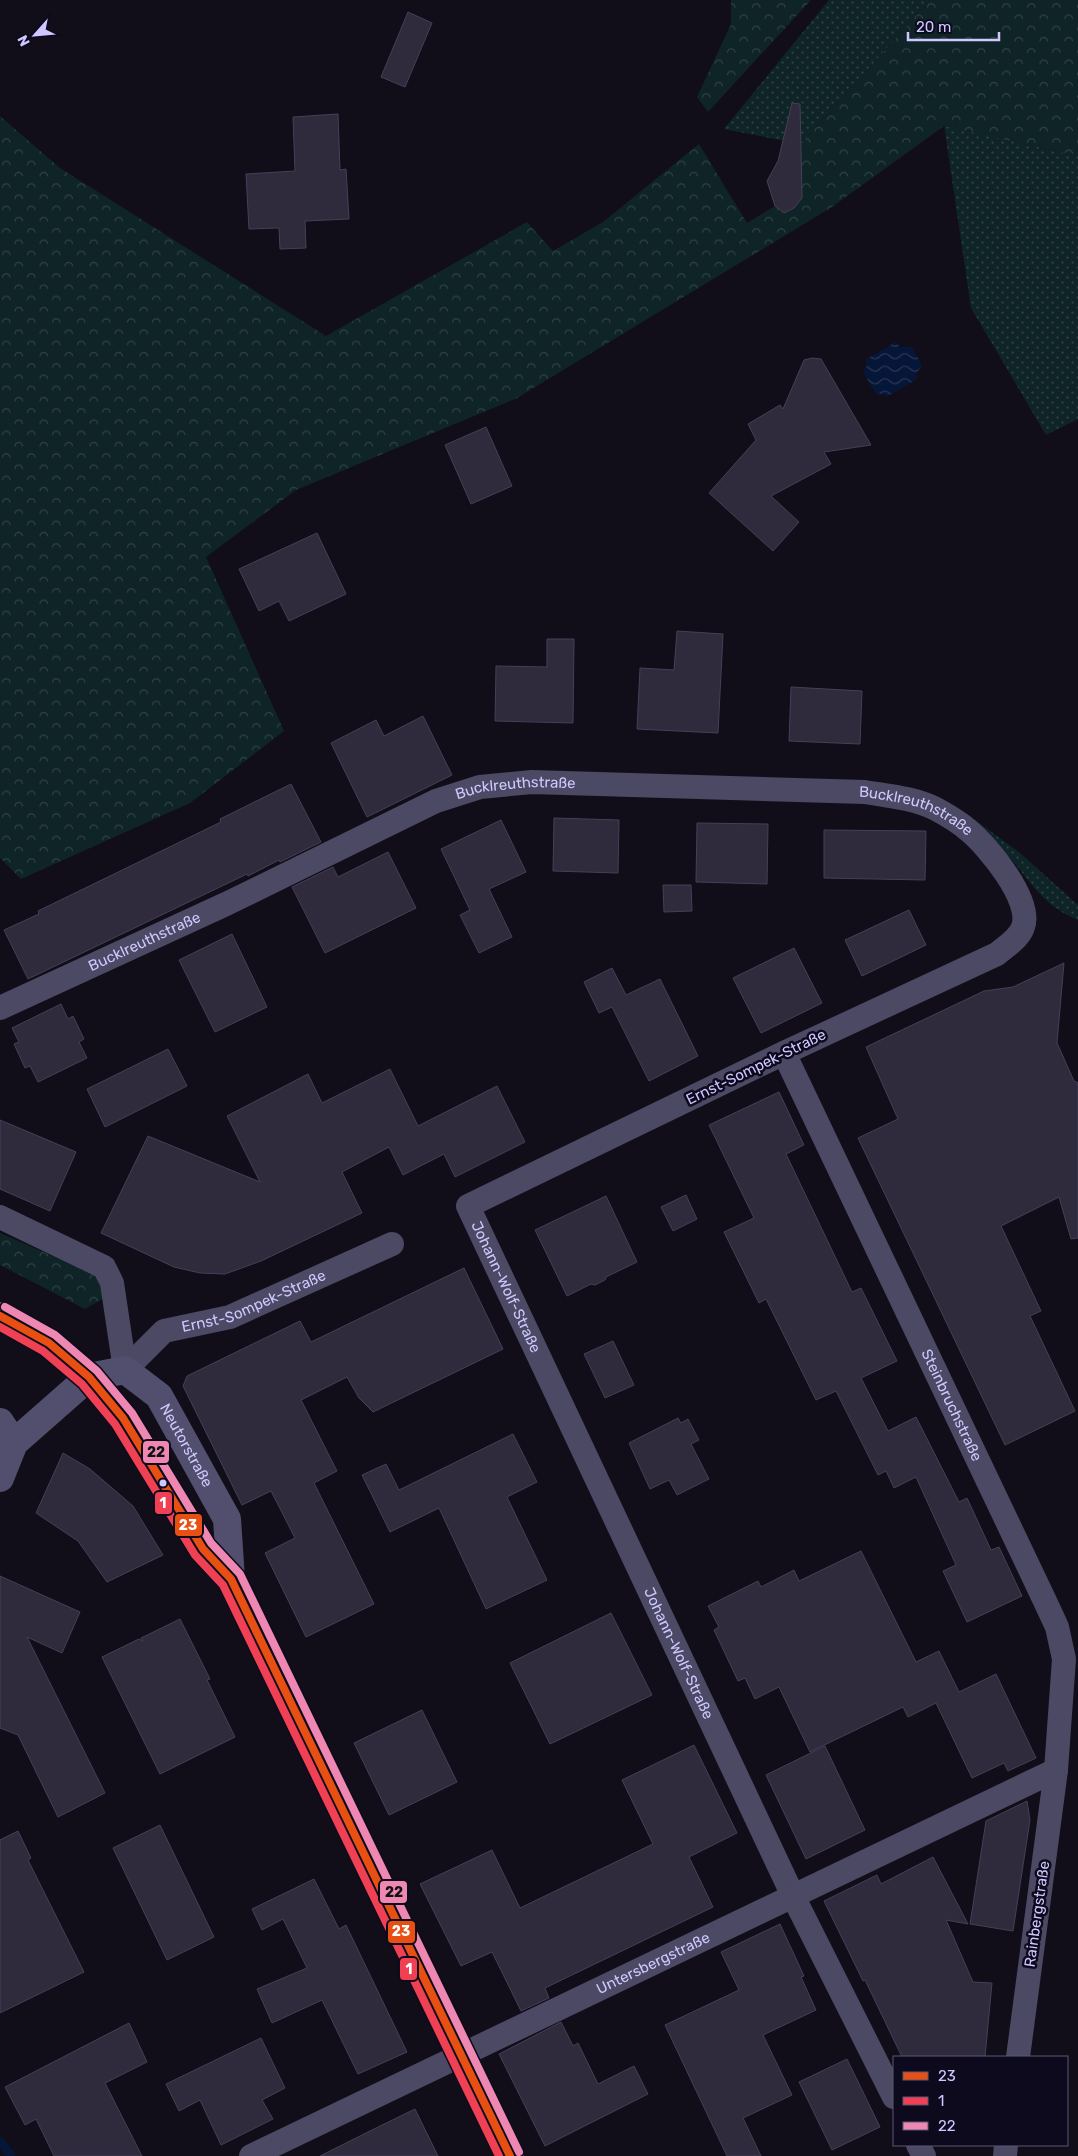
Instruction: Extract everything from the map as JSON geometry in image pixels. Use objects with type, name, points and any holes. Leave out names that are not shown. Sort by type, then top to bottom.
[{"type":"street","name":"Bucklreuthstraße","points":[[0,1008],[226,904],[436,801],[480,787],[504,784],[532,782],[855,792],[910,799],[935,809],[956,821],[984,845],[1001,866],[1025,912]]},
{"type":"street","name":"Ernst-Sompek-Straße","points":[[468,1206],[997,954],[1016,938],[1024,926],[1025,912]]},
{"type":"street","name":"Steinbruchstraße","points":[[784,1054],[1057,1627],[1064,1660],[1056,1770]]},
{"type":"street","name":"Johann-Wolf-Straße","points":[[468,1206],[794,1898],[893,2095]]},
{"type":"street","points":[[0,1216],[104,1267],[112,1283],[125,1370],[89,1377],[7,1433],[0,1478]]},
{"type":"street","name":"Ernst-Sompek-Straße","points":[[125,1370],[164,1331],[230,1317],[392,1244]]},
{"type":"street","name":"Neutorstraße","points":[[0,1316],[49,1343],[89,1377],[123,1418],[203,1549],[231,1579],[510,2156]]},
{"type":"street","name":"Neutorstraße","points":[[125,1370],[159,1396],[227,1519],[231,1579]]},
{"type":"street","name":"Untersbergstraße","points":[[251,2156],[794,1898],[1056,1770]]},
{"type":"street","name":"Rainbergstraße","points":[[1018,2056],[1056,1770]]},
{"type":"green space","points":[[731,0],[811,0],[708,112],[697,97],[731,24]]},
{"type":"green space","points":[[829,0],[930,0],[801,144],[724,129]]},
{"type":"green space","points":[[930,0],[1078,0],[1078,156],[944,126],[832,207],[517,398],[296,490],[206,557],[284,731],[190,803],[21,879],[0,858],[0,116],[60,168],[326,336],[527,222],[553,251],[603,222],[699,144],[747,223],[775,206],[787,212],[794,208],[802,198],[801,144]]},
{"type":"green space","points":[[944,125],[1078,156],[1078,419],[1046,435],[971,308]]},
{"type":"green space","points":[[963,811],[1020,853],[1078,905],[1078,920],[1065,914],[1044,898],[1011,859]]},
{"type":"green space","points":[[0,1233],[94,1274],[106,1297],[85,1309],[0,1265]]},
{"type":"water","points":[[896,342],[900,347],[912,347],[922,365],[916,374],[917,379],[886,397],[884,394],[876,394],[863,372],[867,365],[865,360]]},
{"type":"building","points":[[408,12],[432,23],[405,87],[381,77]]},
{"type":"building","points":[[792,103],[800,104],[802,198],[794,208],[784,213],[775,206],[767,181],[778,161]]},
{"type":"building","points":[[338,114],[340,170],[346,169],[349,219],[305,221],[306,248],[280,249],[279,228],[249,229],[246,174],[295,171],[293,117]]},
{"type":"building","points":[[812,358],[821,359],[871,445],[824,452],[831,464],[771,496],[799,522],[773,551],[709,493],[756,440],[748,424],[780,405],[783,409],[804,360]]},
{"type":"building","points":[[486,427],[512,486],[471,504],[445,445]]},
{"type":"building","points":[[317,533],[346,594],[289,621],[279,601],[259,611],[239,569]]},
{"type":"building","points":[[677,631],[723,634],[718,733],[637,729],[640,668],[674,670]]},
{"type":"building","points":[[547,639],[574,639],[573,723],[495,721],[496,666],[547,667]]},
{"type":"building","points":[[791,687],[862,691],[860,744],[789,741]]},
{"type":"building","points":[[423,716],[452,775],[367,817],[331,743],[376,720],[384,736]]},
{"type":"building","points":[[291,784],[321,842],[248,876],[247,874],[28,979],[4,930],[39,914],[38,911],[221,822],[220,819]]},
{"type":"building","points":[[554,818],[619,820],[618,873],[553,871]]},
{"type":"building","points":[[501,820],[526,872],[489,889],[512,937],[479,953],[460,915],[470,910],[441,849]]},
{"type":"building","points":[[697,823],[768,824],[767,884],[696,882]]},
{"type":"building","points":[[824,830],[926,831],[925,880],[824,878]]},
{"type":"building","points":[[388,852],[416,908],[325,953],[292,887],[333,867],[338,877]]},
{"type":"building","points":[[663,885],[691,885],[692,911],[664,912]]},
{"type":"building","points":[[909,910],[926,945],[862,976],[845,940]]},
{"type":"building","points":[[232,934],[267,1007],[215,1032],[179,960]]},
{"type":"building","points":[[794,948],[822,1003],[761,1033],[733,978]]},
{"type":"building","points":[[1064,963],[1057,1043],[1074,1081],[1078,1083],[1078,1238],[1071,1239],[1059,1197],[1001,1226],[1041,1311],[1030,1316],[1075,1411],[1005,1445],[858,1138],[898,1119],[866,1047],[984,991],[1013,987]]},
{"type":"building","points":[[612,968],[626,995],[660,979],[698,1056],[649,1081],[612,1007],[599,1013],[584,982]]},
{"type":"building","points":[[61,1004],[68,1019],[73,1016],[84,1039],[79,1042],[87,1058],[38,1082],[30,1066],[25,1068],[14,1044],[19,1042],[12,1028]]},
{"type":"building","points":[[168,1049],[187,1086],[105,1127],[87,1089]]},
{"type":"building","points":[[390,1069],[418,1126],[497,1086],[525,1142],[455,1177],[444,1154],[403,1175],[389,1147],[342,1172],[362,1213],[261,1261],[225,1274],[200,1273],[174,1267],[101,1233],[148,1136],[260,1182],[227,1116],[308,1074],[322,1103]]},
{"type":"building","points":[[779,1092],[804,1145],[786,1154],[852,1292],[861,1288],[897,1361],[861,1378],[888,1431],[916,1417],[959,1502],[967,1498],[991,1550],[999,1547],[1022,1596],[967,1622],[943,1571],[956,1565],[916,1477],[894,1488],[886,1471],[878,1475],[836,1391],[816,1400],[766,1299],[759,1303],[724,1232],[754,1218],[709,1125]]},
{"type":"building","points":[[0,1120],[76,1152],[50,1211],[0,1189]]},
{"type":"building","points":[[686,1195],[697,1219],[673,1231],[661,1207]]},
{"type":"building","points":[[606,1196],[637,1262],[606,1277],[605,1280],[595,1285],[591,1284],[567,1296],[535,1230]]},
{"type":"building","points":[[464,1268],[503,1349],[373,1412],[359,1398],[347,1377],[301,1400],[337,1471],[314,1483],[374,1604],[306,1637],[265,1553],[295,1538],[271,1491],[242,1505],[183,1386],[187,1376],[300,1321],[311,1342]]},
{"type":"building","points":[[613,1341],[634,1385],[605,1398],[584,1354]]},
{"type":"building","points":[[678,1418],[681,1423],[688,1419],[699,1440],[691,1444],[709,1479],[677,1495],[669,1480],[650,1489],[629,1443]]},
{"type":"building","points":[[513,1434],[537,1482],[507,1497],[547,1580],[486,1609],[439,1508],[390,1532],[362,1475],[386,1464],[399,1490]]},
{"type":"building","points":[[63,1453],[90,1469],[133,1506],[163,1555],[107,1582],[78,1541],[36,1513]]},
{"type":"building","points":[[861,1551],[916,1662],[939,1651],[959,1692],[996,1674],[1036,1758],[1008,1771],[1004,1763],[972,1778],[936,1703],[908,1717],[903,1707],[810,1752],[779,1687],[755,1699],[745,1678],[738,1681],[714,1630],[719,1627],[708,1606],[758,1581],[761,1587],[794,1570],[799,1581]]},
{"type":"building","points":[[0,1576],[80,1612],[62,1653],[27,1637],[105,1793],[58,1817],[18,1735],[0,1728]]},
{"type":"building","points":[[611,1613],[652,1695],[550,1744],[510,1663]]},
{"type":"building","points":[[180,1619],[210,1679],[207,1680],[235,1737],[160,1774],[102,1657],[139,1639],[143,1641],[141,1638]]},
{"type":"building","points":[[422,1710],[457,1782],[389,1815],[354,1743]]},
{"type":"building","points":[[694,1745],[737,1833],[689,1857],[713,1907],[545,1988],[549,1998],[521,2011],[492,1952],[461,1966],[420,1884],[492,1850],[520,1908],[653,1844],[622,1780]]},
{"type":"building","points":[[825,1746],[865,1830],[806,1859],[766,1775]]},
{"type":"building","points":[[1027,1801],[1030,1820],[1013,1931],[970,1924],[986,1821]]},
{"type":"building","points":[[160,1825],[214,1937],[167,1960],[113,1848]]},
{"type":"building","points":[[18,1831],[31,1858],[28,1860],[84,1972],[0,2013],[0,1840]]},
{"type":"building","points":[[933,1857],[968,1924],[946,1920],[973,1982],[992,1983],[985,2056],[902,2056],[824,1901],[877,1875],[881,1884]]},
{"type":"building","points":[[314,1879],[339,1929],[346,1925],[407,2052],[358,2074],[322,2000],[272,2023],[257,1989],[307,1968],[283,1919],[262,1930],[252,1909]]},
{"type":"building","points":[[780,1924],[804,1976],[801,1977],[816,2010],[763,2035],[792,2095],[743,2118],[761,2156],[727,2156],[665,2025],[739,1990],[721,1952]]},
{"type":"building","points":[[561,2022],[573,2046],[578,2043],[598,2084],[634,2066],[648,2094],[545,2146],[499,2054]]},
{"type":"building","points":[[129,2023],[147,2062],[105,2083],[142,2156],[54,2156],[36,2119],[25,2125],[5,2087]]},
{"type":"building","points":[[261,2038],[285,2088],[262,2100],[273,2119],[221,2145],[200,2100],[179,2111],[166,2084]]},
{"type":"building","points":[[847,2059],[880,2127],[832,2150],[799,2082]]},
{"type":"building","points":[[415,2109],[438,2156],[320,2156],[374,2129]]},
{"type":"waterway","points":[[0,2141],[11,2156]]},
{"type":"transit line","name":"22","points":[[5,1307],[55,1335],[97,1371],[132,1413],[211,1543],[240,1574],[519,2152]]},
{"type":"transit line","name":"23","points":[[0,1316],[49,1343],[89,1377],[123,1418],[203,1549],[231,1579],[510,2156]]},
{"type":"transit line","name":"1","points":[[0,1327],[43,1351],[82,1384],[115,1424],[195,1555],[223,1585],[499,2156]]}]
